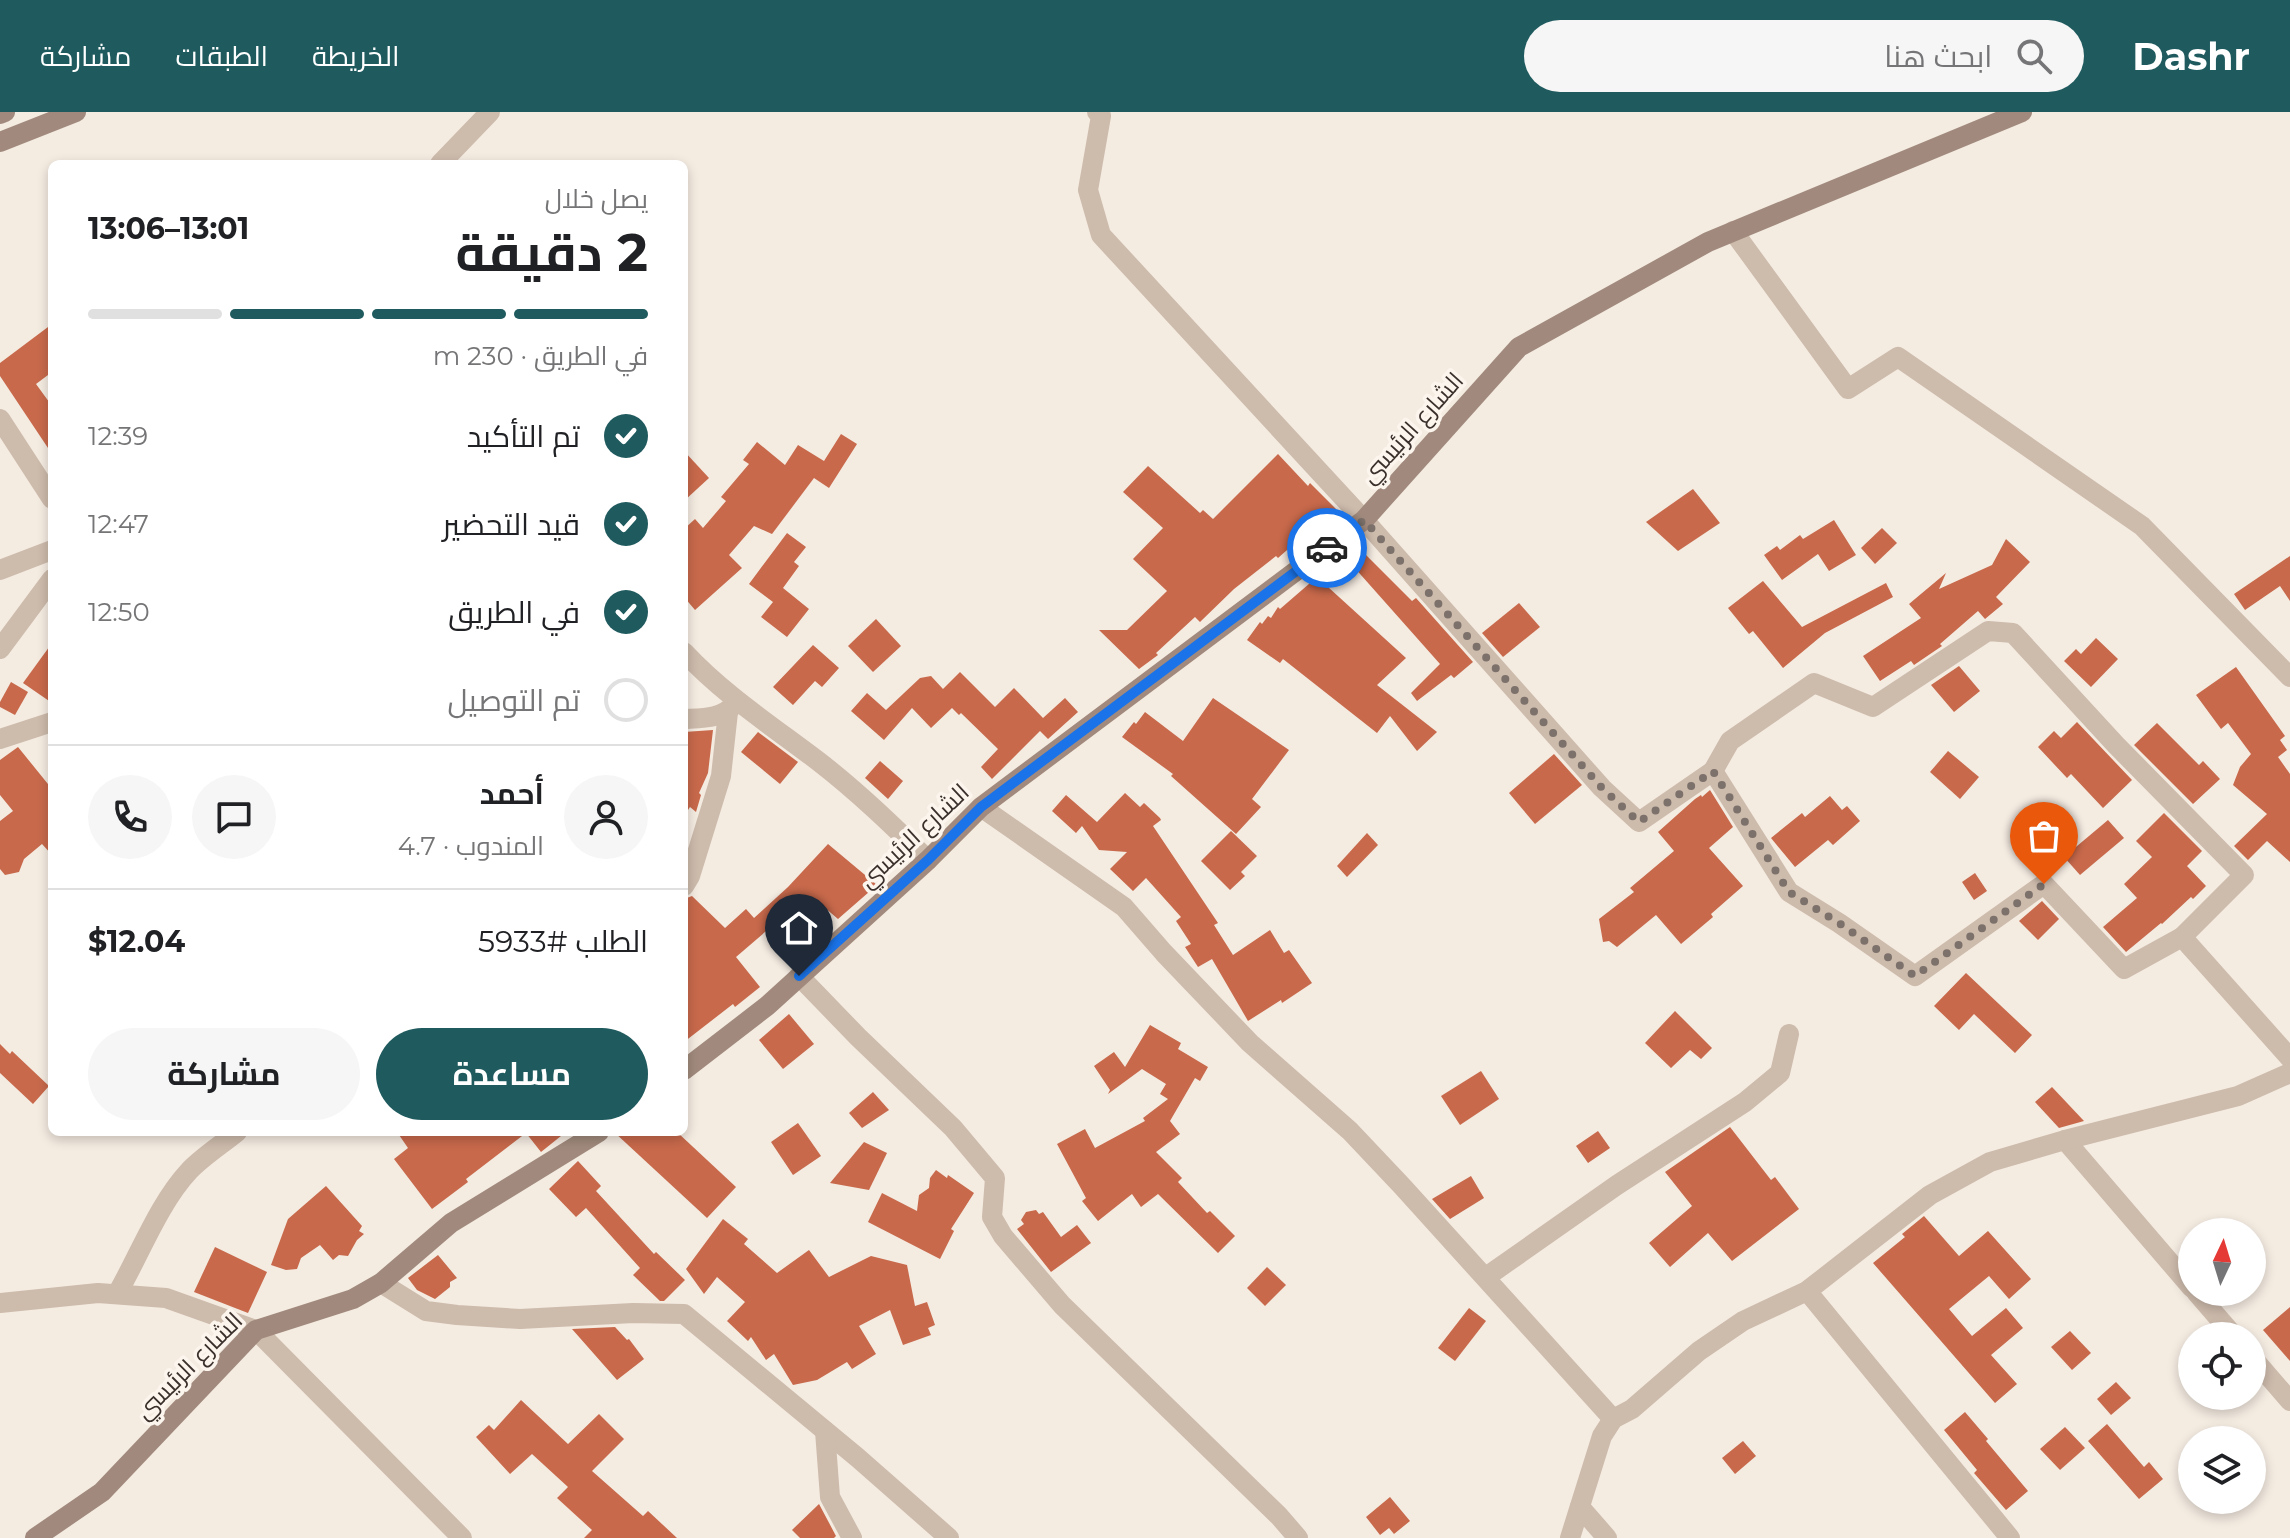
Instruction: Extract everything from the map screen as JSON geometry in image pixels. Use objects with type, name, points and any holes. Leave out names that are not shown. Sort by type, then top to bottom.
[{"type":"street","points":[[0,142],[76,112]]},
{"type":"street","points":[[444,160],[490,112]]},
{"type":"street","points":[[1097,112],[1101,116],[1088,190],[1101,235],[1364,520],[1602,788],[1639,822],[1713,771],[1730,741],[1814,683],[1873,707],[1988,631],[2013,633],[2116,745],[2244,875],[2182,937],[2124,969],[2044,884],[1915,976],[1789,892],[1713,771]]},
{"type":"street","name":"الشارع الرئيسي","points":[[688,1067],[767,1006],[928,860],[981,807],[1364,520],[1519,347],[1708,242],[2022,112]]},
{"type":"street","points":[[1733,231],[1848,389],[1898,357],[2142,526],[2290,677]]},
{"type":"street","points":[[0,419],[48,493]]},
{"type":"street","points":[[0,570],[48,552]]},
{"type":"street","points":[[0,649],[48,584]]},
{"type":"street","points":[[688,656],[733,706],[820,763],[873,806],[928,860]]},
{"type":"street","points":[[688,719],[716,717],[733,706]]},
{"type":"street","points":[[688,879],[721,776],[733,706]]},
{"type":"street","points":[[0,739],[48,723]]},
{"type":"street","points":[[981,807],[1124,907],[1250,1043],[1350,1131],[1613,1419]]},
{"type":"street","points":[[2182,937],[2290,1058]]},
{"type":"street","points":[[799,976],[953,1128],[995,1178],[992,1217],[1003,1236],[1062,1305],[1258,1495],[1298,1538]]},
{"type":"street","points":[[1486,1277],[1617,1185],[1745,1102],[1780,1073],[1789,1034]]},
{"type":"street","points":[[1570,1538],[1602,1436],[1613,1419],[1632,1409],[1699,1351],[1743,1321],[1807,1291],[1930,1195],[1990,1162],[2238,1096],[2290,1073]]},
{"type":"street","points":[[117,1294],[157,1217],[188,1172],[232,1136]]},
{"type":"street","name":"الشارع الرئيسي","points":[[35,1538],[102,1492],[256,1330],[353,1299],[381,1283],[451,1223],[592,1136]]},
{"type":"street","points":[[2065,1140],[2178,1271]]},
{"type":"street","points":[[381,1283],[426,1311],[457,1315],[520,1319],[633,1313],[684,1314],[949,1538]]},
{"type":"street","points":[[1807,1291],[2010,1538]]},
{"type":"street","points":[[0,1303],[98,1293],[166,1298],[256,1330],[462,1538]]},
{"type":"street","points":[[2208,1306],[2222,1322]]},
{"type":"street","points":[[2266,1373],[2290,1401]]},
{"type":"street","points":[[825,1431],[830,1497],[852,1538]]},
{"type":"street","points":[[1580,1507],[1607,1538]]},
{"type":"building","points":[[48,327],[48,375],[36,384],[48,400],[48,448],[0,376],[0,363]]},
{"type":"building","points":[[841,434],[857,444],[829,488],[814,478],[772,534],[754,526],[729,555],[742,568],[695,610],[688,602],[688,525],[695,519],[703,528],[726,501],[721,497],[749,464],[743,460],[757,442],[785,465],[798,445],[824,461]]},
{"type":"building","points":[[1278,454],[1308,486],[1310,483],[1336,509],[1322,525],[1320,523],[1305,538],[1234,589],[1200,622],[1195,617],[1156,653],[1158,655],[1139,669],[1099,630],[1127,630],[1167,591],[1133,559],[1163,528],[1123,492],[1148,466],[1200,513],[1203,510],[1213,519]]},
{"type":"building","points":[[688,455],[709,478],[688,497]]},
{"type":"building","points":[[1693,489],[1720,523],[1678,551],[1646,522]]},
{"type":"building","points":[[1834,520],[1856,555],[1829,571],[1818,554],[1782,580],[1764,555],[1777,546],[1780,550],[1800,535],[1803,539]]},
{"type":"building","points":[[1882,528],[1897,543],[1875,564],[1861,548]]},
{"type":"building","points":[[787,533],[806,547],[794,562],[799,566],[783,588],[809,609],[787,637],[761,617],[773,602],[749,584]]},
{"type":"building","points":[[2006,539],[2030,562],[1996,597],[2003,604],[1985,619],[1978,611],[1940,644],[1942,646],[1914,665],[1911,661],[1880,681],[1863,656],[1921,618],[1909,604],[1946,573],[1939,589],[1992,565]]},
{"type":"building","points":[[1358,547],[1412,601],[1416,598],[1473,662],[1417,701],[1411,693],[1440,664],[1345,557]]},
{"type":"building","points":[[2290,556],[2290,601],[2280,586],[2245,610],[2234,594]]},
{"type":"building","points":[[1317,577],[1406,658],[1377,685],[1437,732],[1417,751],[1390,716],[1377,733],[1283,659],[1280,663],[1247,640],[1260,622],[1262,624],[1268,616],[1271,618],[1278,607],[1280,609]]},
{"type":"building","points":[[1763,581],[1802,627],[1886,583],[1893,597],[1825,633],[1783,668],[1753,631],[1749,634],[1728,608]]},
{"type":"building","points":[[1519,603],[1540,627],[1503,657],[1482,633]]},
{"type":"building","points":[[876,619],[901,646],[873,672],[848,646]]},
{"type":"building","points":[[2096,638],[2118,659],[2091,687],[2064,661],[2076,649],[2081,654]]},
{"type":"building","points":[[813,645],[839,668],[822,687],[815,681],[793,705],[773,687]]},
{"type":"building","points":[[48,649],[48,700],[23,683]]},
{"type":"building","points":[[1959,666],[1980,691],[1954,712],[1931,685]]},
{"type":"building","points":[[2236,667],[2285,736],[2280,740],[2287,750],[2278,757],[2290,774],[2290,862],[2267,841],[2248,860],[2234,846],[2267,814],[2233,785],[2240,767],[2251,754],[2228,723],[2221,729],[2196,695]]},
{"type":"building","points":[[960,672],[995,707],[1014,688],[1043,718],[1065,698],[1078,712],[1048,739],[1040,731],[992,779],[981,767],[998,749],[952,708],[931,728],[912,708],[884,740],[851,711],[867,693],[886,710],[920,678],[931,676],[943,689]]},
{"type":"building","points":[[11,682],[28,692],[15,715],[0,707]]},
{"type":"building","points":[[1213,698],[1289,750],[1252,799],[1261,807],[1236,834],[1171,776],[1173,774],[1122,737],[1145,712],[1183,741]]},
{"type":"building","points":[[2077,722],[2132,780],[2103,808],[2071,774],[2067,778],[2038,747],[2054,731],[2061,738]]},
{"type":"building","points":[[2157,723],[2199,765],[2203,761],[2220,779],[2193,804],[2134,745]]},
{"type":"building","points":[[713,730],[708,773],[699,793],[696,812],[690,807],[688,810],[688,732]]},
{"type":"building","points":[[758,732],[798,762],[780,784],[741,752]]},
{"type":"building","points":[[18,747],[48,784],[48,851],[42,844],[24,859],[19,872],[5,875],[0,869],[0,821],[13,811],[0,795],[0,760]]},
{"type":"building","points":[[1948,751],[1979,777],[1960,799],[1930,772]]},
{"type":"building","points":[[1554,754],[1582,785],[1535,824],[1509,793]]},
{"type":"building","points":[[880,761],[903,781],[888,799],[865,778]]},
{"type":"building","points":[[1710,790],[1733,827],[1709,848],[1743,886],[1681,944],[1656,915],[1617,947],[1609,941],[1603,942],[1599,919],[1634,892],[1630,888],[1674,851],[1658,832],[1695,799]]},
{"type":"building","points":[[1125,793],[1140,807],[1144,803],[1160,818],[1153,826],[1218,923],[1214,925],[1233,955],[1270,930],[1284,953],[1289,950],[1312,983],[1248,1021],[1212,959],[1198,967],[1185,947],[1191,944],[1176,921],[1181,917],[1146,878],[1133,891],[1110,869],[1127,852],[1099,850],[1082,826],[1076,833],[1052,811],[1066,795],[1097,822]]},
{"type":"building","points":[[1830,796],[1842,810],[1847,806],[1860,821],[1833,845],[1828,840],[1795,867],[1771,838],[1802,813],[1805,817]]},
{"type":"building","points":[[2164,813],[2202,851],[2187,866],[2206,886],[2126,952],[2103,927],[2137,898],[2124,884],[2152,857],[2136,841]]},
{"type":"building","points":[[2108,820],[2124,838],[2080,875],[2064,857]]},
{"type":"building","points":[[1231,831],[1257,856],[1241,872],[1245,876],[1230,890],[1201,861]]},
{"type":"building","points":[[1367,833],[1378,845],[1347,877],[1337,866]]},
{"type":"building","points":[[828,844],[877,885],[838,919],[824,907],[785,941],[772,926],[736,957],[760,987],[688,1039],[688,898],[692,896],[725,928],[746,909],[754,918]]},
{"type":"building","points":[[1975,873],[1987,891],[1974,900],[1962,882]]},
{"type":"building","points":[[2042,901],[2059,919],[2038,940],[2019,921]]},
{"type":"building","points":[[1966,973],[2032,1035],[2015,1053],[1974,1014],[1959,1030],[1934,1006]]},
{"type":"building","points":[[1675,1011],[1712,1048],[1701,1059],[1690,1050],[1671,1068],[1645,1043]]},
{"type":"building","points":[[789,1014],[814,1044],[783,1069],[759,1040]]},
{"type":"building","points":[[1150,1025],[1181,1043],[1178,1049],[1208,1067],[1200,1081],[1195,1078],[1170,1121],[1180,1134],[1156,1152],[1182,1178],[1178,1182],[1207,1213],[1210,1211],[1235,1236],[1218,1253],[1158,1194],[1141,1207],[1132,1194],[1098,1221],[1082,1201],[1086,1198],[1057,1144],[1085,1129],[1095,1148],[1145,1121],[1143,1118],[1168,1099],[1160,1094],[1166,1084],[1142,1069],[1108,1094],[1110,1090],[1094,1066],[1114,1052],[1125,1067]]},
{"type":"building","points":[[0,1044],[10,1054],[12,1051],[48,1087],[33,1104],[0,1073]]},
{"type":"building","points":[[1481,1071],[1499,1099],[1460,1125],[1441,1096]]},
{"type":"building","points":[[2052,1087],[2084,1121],[2059,1128],[2035,1102]]},
{"type":"building","points":[[873,1092],[889,1110],[862,1128],[849,1113]]},
{"type":"building","points":[[798,1123],[821,1156],[793,1175],[771,1142]]},
{"type":"building","points":[[1730,1127],[1771,1180],[1775,1177],[1799,1209],[1732,1261],[1708,1233],[1670,1267],[1649,1243],[1692,1206],[1665,1172]]},
{"type":"building","points":[[1598,1131],[1610,1148],[1588,1163],[1576,1146]]},
{"type":"building","points":[[400,1136],[522,1136],[432,1209],[394,1159],[408,1148]]},
{"type":"building","points":[[528,1136],[561,1136],[541,1152]]},
{"type":"building","points":[[618,1136],[681,1136],[736,1187],[707,1218]]},
{"type":"building","points":[[864,1142],[887,1153],[869,1190],[830,1183]]},
{"type":"building","points":[[578,1161],[601,1186],[596,1191],[654,1254],[656,1252],[685,1280],[664,1301],[660,1301],[633,1275],[640,1268],[586,1208],[576,1217],[549,1189]]},
{"type":"building","points":[[936,1170],[974,1193],[951,1229],[954,1231],[940,1259],[868,1222],[882,1193],[917,1211],[919,1195],[929,1188],[930,1178]]},
{"type":"building","points":[[1471,1176],[1484,1198],[1450,1219],[1432,1199]]},
{"type":"building","points":[[326,1186],[362,1226],[359,1231],[364,1234],[348,1256],[339,1255],[333,1260],[320,1245],[301,1258],[297,1269],[286,1270],[271,1265],[288,1219]]},
{"type":"building","points":[[1036,1210],[1039,1214],[1043,1212],[1061,1237],[1077,1225],[1091,1243],[1051,1272],[1017,1229],[1024,1224],[1021,1220],[1026,1212]]},
{"type":"building","points":[[1924,1216],[1959,1256],[1988,1231],[2031,1279],[2009,1299],[1989,1276],[1949,1309],[1972,1336],[2006,1308],[2023,1328],[1991,1355],[2017,1384],[1995,1403],[1873,1263],[1905,1237],[1902,1234]]},
{"type":"building","points":[[723,1219],[748,1239],[744,1244],[777,1273],[809,1250],[829,1277],[871,1256],[907,1265],[915,1306],[927,1302],[935,1325],[928,1328],[931,1335],[903,1345],[890,1310],[859,1326],[876,1354],[852,1369],[847,1362],[817,1380],[793,1385],[774,1354],[766,1360],[751,1337],[748,1341],[727,1321],[745,1302],[717,1277],[704,1294],[686,1269]]},
{"type":"building","points":[[215,1247],[267,1272],[248,1313],[194,1292]]},
{"type":"building","points":[[438,1255],[457,1278],[435,1299],[417,1290],[408,1278]]},
{"type":"building","points":[[1267,1267],[1286,1285],[1265,1306],[1247,1288]]},
{"type":"building","points":[[2290,1307],[2290,1361],[2266,1333],[2266,1327]]},
{"type":"building","points":[[1469,1308],[1486,1321],[1455,1361],[1438,1348]]},
{"type":"building","points":[[615,1327],[644,1359],[617,1380],[572,1329]]},
{"type":"building","points":[[2070,1331],[2091,1353],[2072,1370],[2051,1347]]},
{"type":"building","points":[[2116,1382],[2131,1398],[2111,1415],[2097,1399]]},
{"type":"building","points":[[521,1400],[568,1444],[599,1414],[624,1439],[592,1471],[643,1516],[648,1511],[677,1538],[584,1538],[592,1530],[557,1498],[568,1487],[532,1454],[510,1474],[476,1437],[489,1425],[494,1430]]},
{"type":"building","points":[[1965,1412],[2028,1491],[2006,1510],[1974,1473],[1977,1470],[1944,1430]]},
{"type":"building","points":[[2107,1424],[2144,1467],[2149,1462],[2163,1479],[2139,1499],[2088,1441]]},
{"type":"building","points":[[2065,1427],[2085,1448],[2060,1470],[2040,1449]]},
{"type":"building","points":[[1743,1441],[1756,1456],[1735,1474],[1722,1458]]},
{"type":"building","points":[[1390,1497],[1410,1521],[1394,1534],[1389,1528],[1380,1535],[1366,1517]]},
{"type":"building","points":[[819,1504],[836,1536],[800,1538],[792,1530]]},
{"type":"way so far","points":[[1327,548],[1364,520],[1602,788],[1639,822],[1713,771],[1789,892],[1915,976],[2044,884]]},
{"type":"route","points":[[799,976],[928,860],[981,807],[1327,548]]}]
